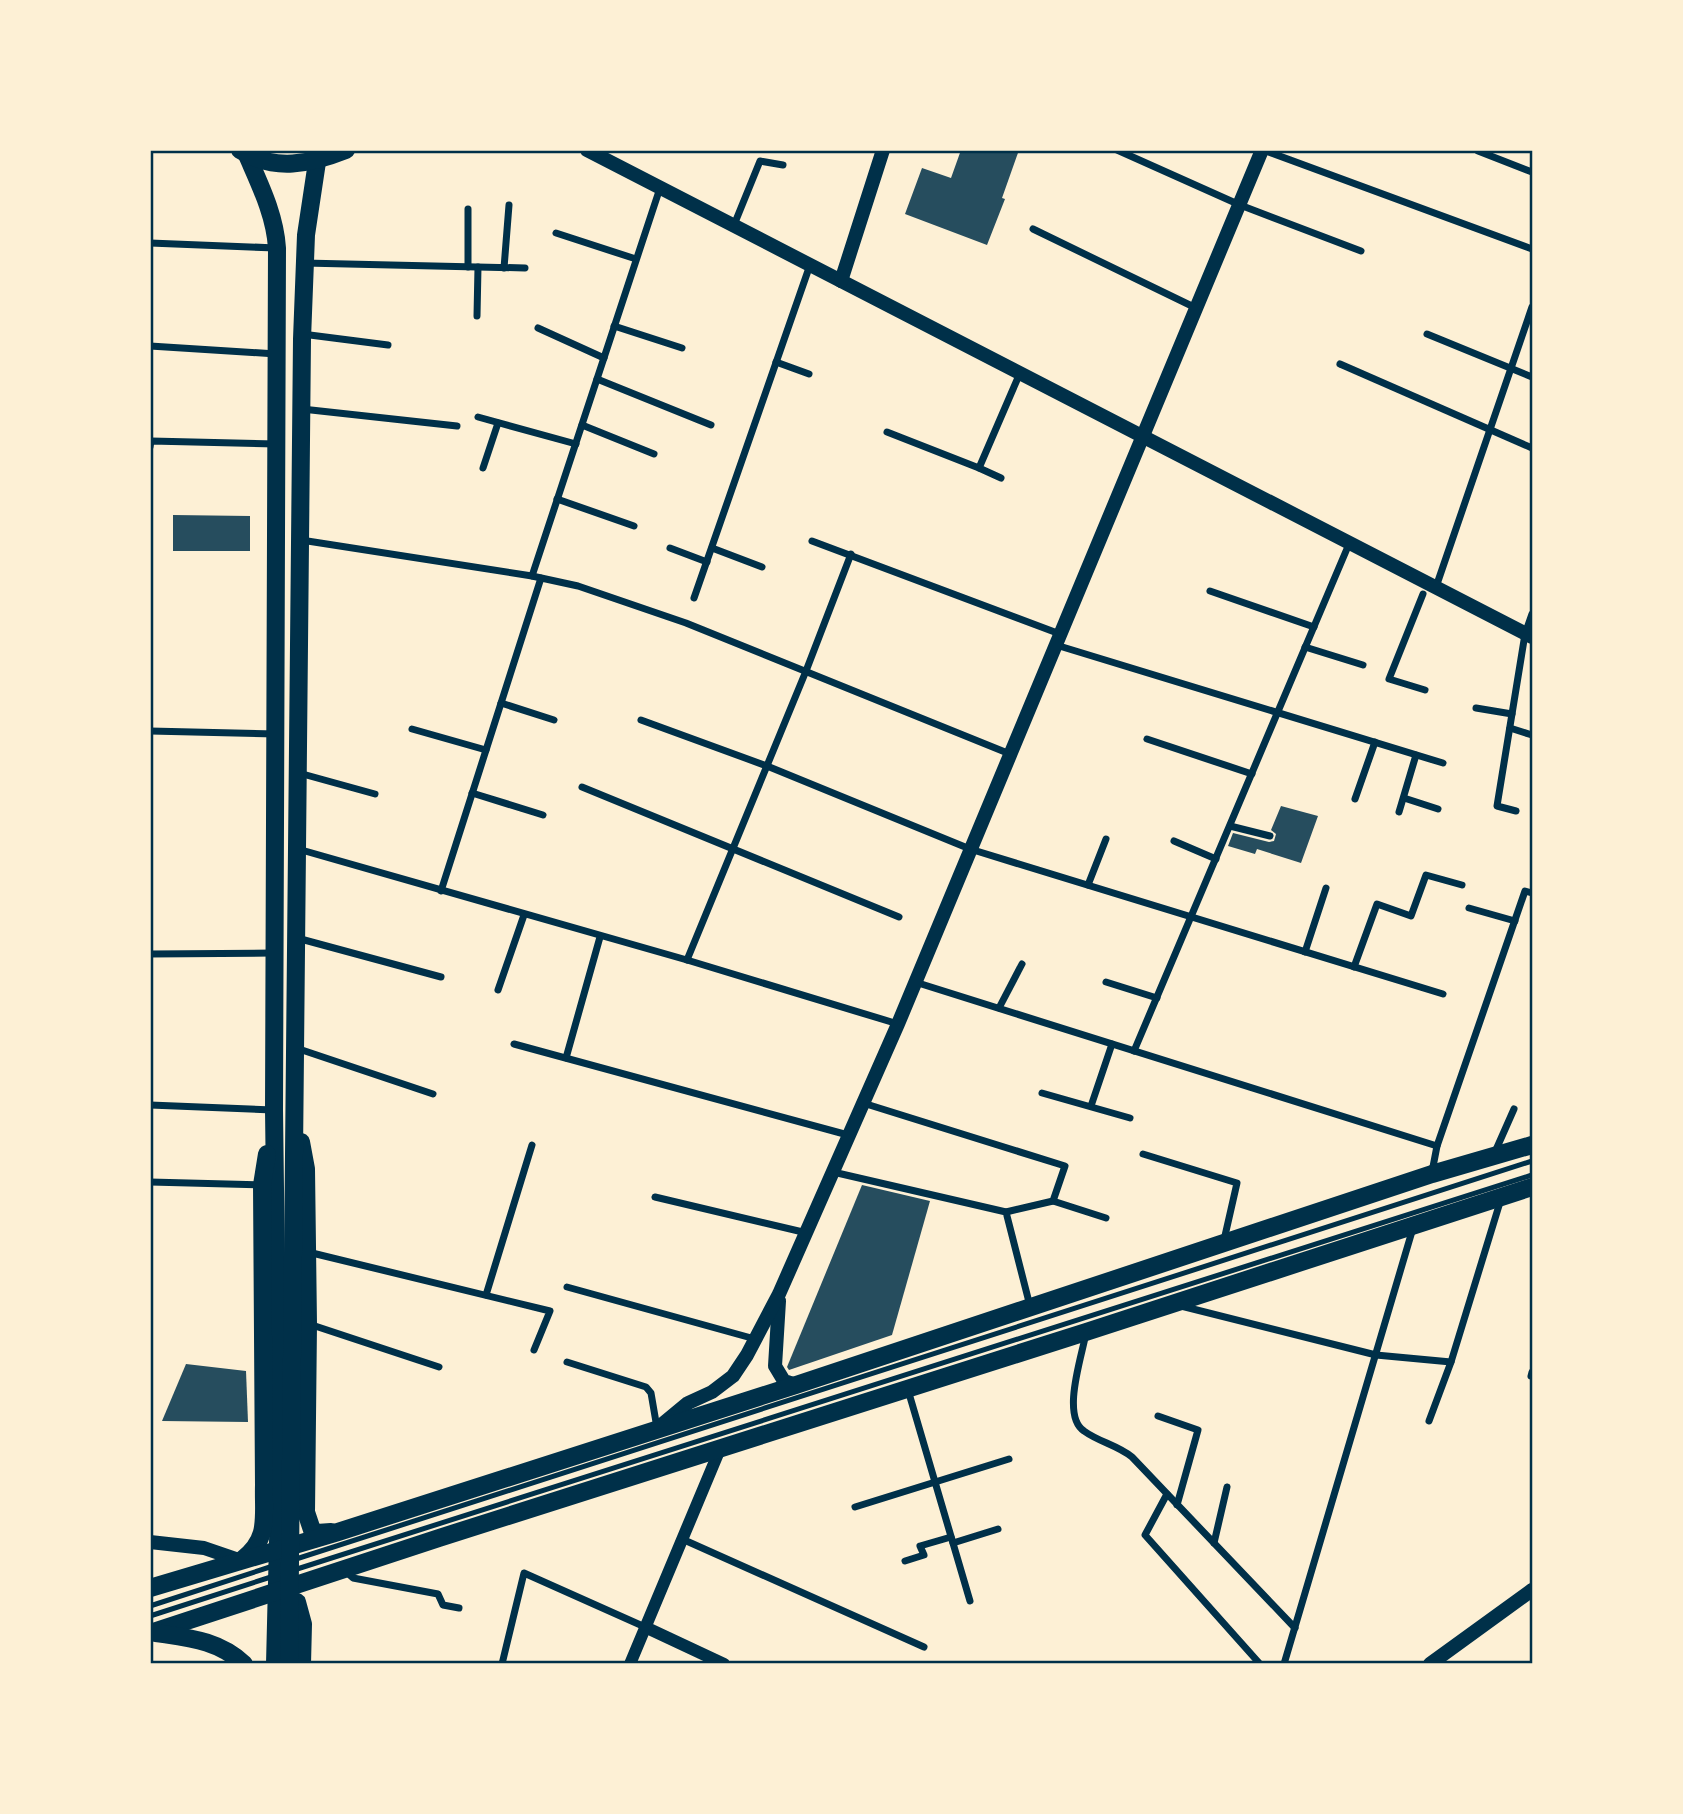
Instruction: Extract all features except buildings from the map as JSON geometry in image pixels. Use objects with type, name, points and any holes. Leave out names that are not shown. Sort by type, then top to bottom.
[{"type":"main road","points":[[243,153],[281,164],[317,162],[346,150]]},
{"type":"main road","points":[[587,150],[1350,543],[1430,590],[1529,635]]},
{"type":"main road","points":[[657,1429],[688,1403],[725,1384],[739,1368],[779,1294],[898,1024],[1263,150]]},
{"type":"main road","points":[[841,281],[880,152]]},
{"type":"main road","points":[[243,153],[264,194],[276,230],[278,248],[274,1110],[284,1296],[289,1664]]},
{"type":"main road","points":[[275,1664],[284,1296],[296,1048],[302,334],[304,263],[317,162]]},
{"type":"main road","points":[[242,1560],[256,1549],[263,1535],[261,1185],[274,1110]]},
{"type":"main road","points":[[294,1110],[306,1169],[306,1512],[312,1530],[338,1532]]},
{"type":"main road","points":[[150,1588],[338,1532],[796,1385],[1432,1174],[1532,1145]]},
{"type":"main road","points":[[151,1627],[720,1449],[1532,1187]]},
{"type":"main road","points":[[779,1294],[775,1366],[783,1381],[796,1385]]},
{"type":"main road","points":[[264,1485],[274,1510],[281,1517],[294,1518],[301,1511],[307,1484]]},
{"type":"main road","points":[[150,1542],[204,1548],[242,1560]]},
{"type":"main road","points":[[303,1624],[308,1603],[315,1590],[337,1571]]},
{"type":"main road","points":[[1436,1662],[1532,1590]]},
{"type":"main road","points":[[266,1664],[270,1608],[276,1599],[286,1595],[294,1597],[300,1605],[303,1624],[302,1664]]},
{"type":"main road","points":[[151,1627],[214,1644],[226,1649],[244,1664]]},
{"type":"street","points":[[1117,150],[1241,205],[1361,251]]},
{"type":"street","points":[[1263,150],[1532,249]]},
{"type":"street","points":[[1478,151],[1532,172]]},
{"type":"street","points":[[734,226],[760,161],[783,165]]},
{"type":"street","points":[[532,576],[660,188]]},
{"type":"street","points":[[504,268],[509,205]]},
{"type":"street","points":[[468,209],[468,267]]},
{"type":"street","points":[[1033,229],[1196,308]]},
{"type":"street","points":[[556,233],[636,259]]},
{"type":"street","points":[[150,243],[278,248]]},
{"type":"street","points":[[304,263],[525,268]]},
{"type":"street","points":[[694,597],[810,265]]},
{"type":"street","points":[[477,316],[478,267]]},
{"type":"street","points":[[1425,690],[1389,679],[1430,590],[1511,368],[1529,326],[1532,307]]},
{"type":"street","points":[[614,326],[682,348]]},
{"type":"street","points":[[538,328],[604,358]]},
{"type":"street","points":[[302,334],[388,345]]},
{"type":"street","points":[[1427,334],[1532,377]]},
{"type":"street","points":[[150,346],[277,355]]},
{"type":"street","points":[[776,362],[808,374]]},
{"type":"street","points":[[1339,364],[1532,448]]},
{"type":"street","points":[[979,468],[1020,373]]},
{"type":"street","points":[[597,379],[712,425]]},
{"type":"street","points":[[301,409],[457,426]]},
{"type":"street","points":[[478,417],[576,444]]},
{"type":"street","points":[[484,468],[498,423]]},
{"type":"street","points":[[582,425],[654,454]]},
{"type":"street","points":[[887,432],[1001,478]]},
{"type":"street","points":[[150,447],[151,441],[277,444]]},
{"type":"street","points":[[557,499],[634,526]]},
{"type":"street","points":[[300,540],[532,576],[578,586],[631,602],[1010,754]]},
{"type":"street","points":[[812,541],[851,554],[1058,639],[1443,763]]},
{"type":"street","points":[[1134,1051],[1350,543]]},
{"type":"street","points":[[670,548],[707,562]]},
{"type":"street","points":[[712,548],[762,567]]},
{"type":"street","points":[[687,960],[851,554]]},
{"type":"street","points":[[441,891],[541,578]]},
{"type":"street","points":[[1210,591],[1314,627]]},
{"type":"street","points":[[1516,811],[1497,806],[1532,614]]},
{"type":"street","points":[[1305,647],[1363,665]]},
{"type":"street","points":[[501,703],[554,720]]},
{"type":"street","points":[[1476,708],[1512,714]]},
{"type":"street","points":[[641,720],[767,765],[971,849],[1443,994]]},
{"type":"street","points":[[1510,728],[1532,735]]},
{"type":"street","points":[[412,729],[486,750]]},
{"type":"street","points":[[150,731],[276,734]]},
{"type":"street","points":[[1147,739],[1252,774]]},
{"type":"street","points":[[1355,799],[1375,742]]},
{"type":"street","points":[[1399,812],[1416,755]]},
{"type":"street","points":[[298,773],[374,794]]},
{"type":"street","points":[[582,787],[900,917]]},
{"type":"street","points":[[472,793],[543,815]]},
{"type":"street","points":[[1404,798],[1438,809]]},
{"type":"street","points":[[1230,825],[1270,835]]},
{"type":"street","points":[[1088,886],[1105,839]]},
{"type":"street","points":[[1174,841],[1216,859]]},
{"type":"street","points":[[298,849],[687,960],[898,1024]]},
{"type":"street","points":[[1354,967],[1377,904],[1411,916],[1426,875],[1462,885]]},
{"type":"street","points":[[1305,952],[1326,888]]},
{"type":"street","points":[[1432,1174],[1437,1146],[1514,921],[1525,891],[1532,893]]},
{"type":"street","points":[[1469,908],[1514,921]]},
{"type":"street","points":[[498,990],[524,915]]},
{"type":"street","points":[[566,1058],[600,937]]},
{"type":"street","points":[[297,938],[441,977]]},
{"type":"street","points":[[150,954],[275,953]]},
{"type":"street","points":[[999,1008],[1022,964]]},
{"type":"street","points":[[915,982],[1437,1146]]},
{"type":"street","points":[[1107,982],[1157,998]]},
{"type":"street","points":[[514,1044],[848,1135]]},
{"type":"street","points":[[1091,1106],[1112,1044]]},
{"type":"street","points":[[296,1048],[433,1094]]},
{"type":"street","points":[[1042,1093],[1130,1118]]},
{"type":"street","points":[[863,1103],[1065,1166],[1054,1201]]},
{"type":"street","points":[[150,1105],[274,1110]]},
{"type":"street","points":[[1494,1156],[1514,1109]]},
{"type":"street","points":[[486,1295],[532,1145]]},
{"type":"street","points":[[1143,1154],[1237,1184],[1224,1242]]},
{"type":"street","points":[[833,1172],[1006,1212],[1054,1201],[1106,1217]]},
{"type":"street","points":[[150,1182],[261,1185]]},
{"type":"street","points":[[655,1197],[807,1233]]},
{"type":"street","points":[[1429,1421],[1451,1362],[1501,1198]]},
{"type":"street","points":[[1006,1212],[1030,1306]]},
{"type":"street","points":[[1284,1664],[1413,1227]]},
{"type":"street","points":[[307,1252],[550,1311],[534,1350]]},
{"type":"street","points":[[567,1287],[755,1339]]},
{"type":"street","points":[[1172,1303],[1376,1355],[1451,1362]]},
{"type":"street","points":[[308,1324],[439,1367]]},
{"type":"street","points":[[1086,1332],[1073,1400],[1073,1415],[1077,1424],[1084,1432],[1126,1452],[1295,1628]]},
{"type":"street","points":[[567,1363],[646,1387],[651,1393],[657,1429]]},
{"type":"street","points":[[907,1388],[970,1601]]},
{"type":"street","points":[[1158,1416],[1198,1430],[1177,1505]]},
{"type":"street","points":[[630,1664],[720,1449]]},
{"type":"street","points":[[855,1507],[1009,1459]]},
{"type":"street","points":[[1214,1543],[1227,1487]]},
{"type":"street","points":[[1167,1493],[1145,1535],[1260,1664]]},
{"type":"street","points":[[905,1561],[925,1555],[920,1546],[998,1529]]},
{"type":"street","points":[[682,1539],[924,1647]]},
{"type":"street","points":[[337,1571],[353,1578],[438,1594],[443,1605],[459,1608]]},
{"type":"street","points":[[502,1664],[524,1573],[724,1664]]},
{"type":"lane","points":[[150,1606],[1532,1161]]},
{"type":"lane","points":[[151,1627],[1532,1175]]}]
